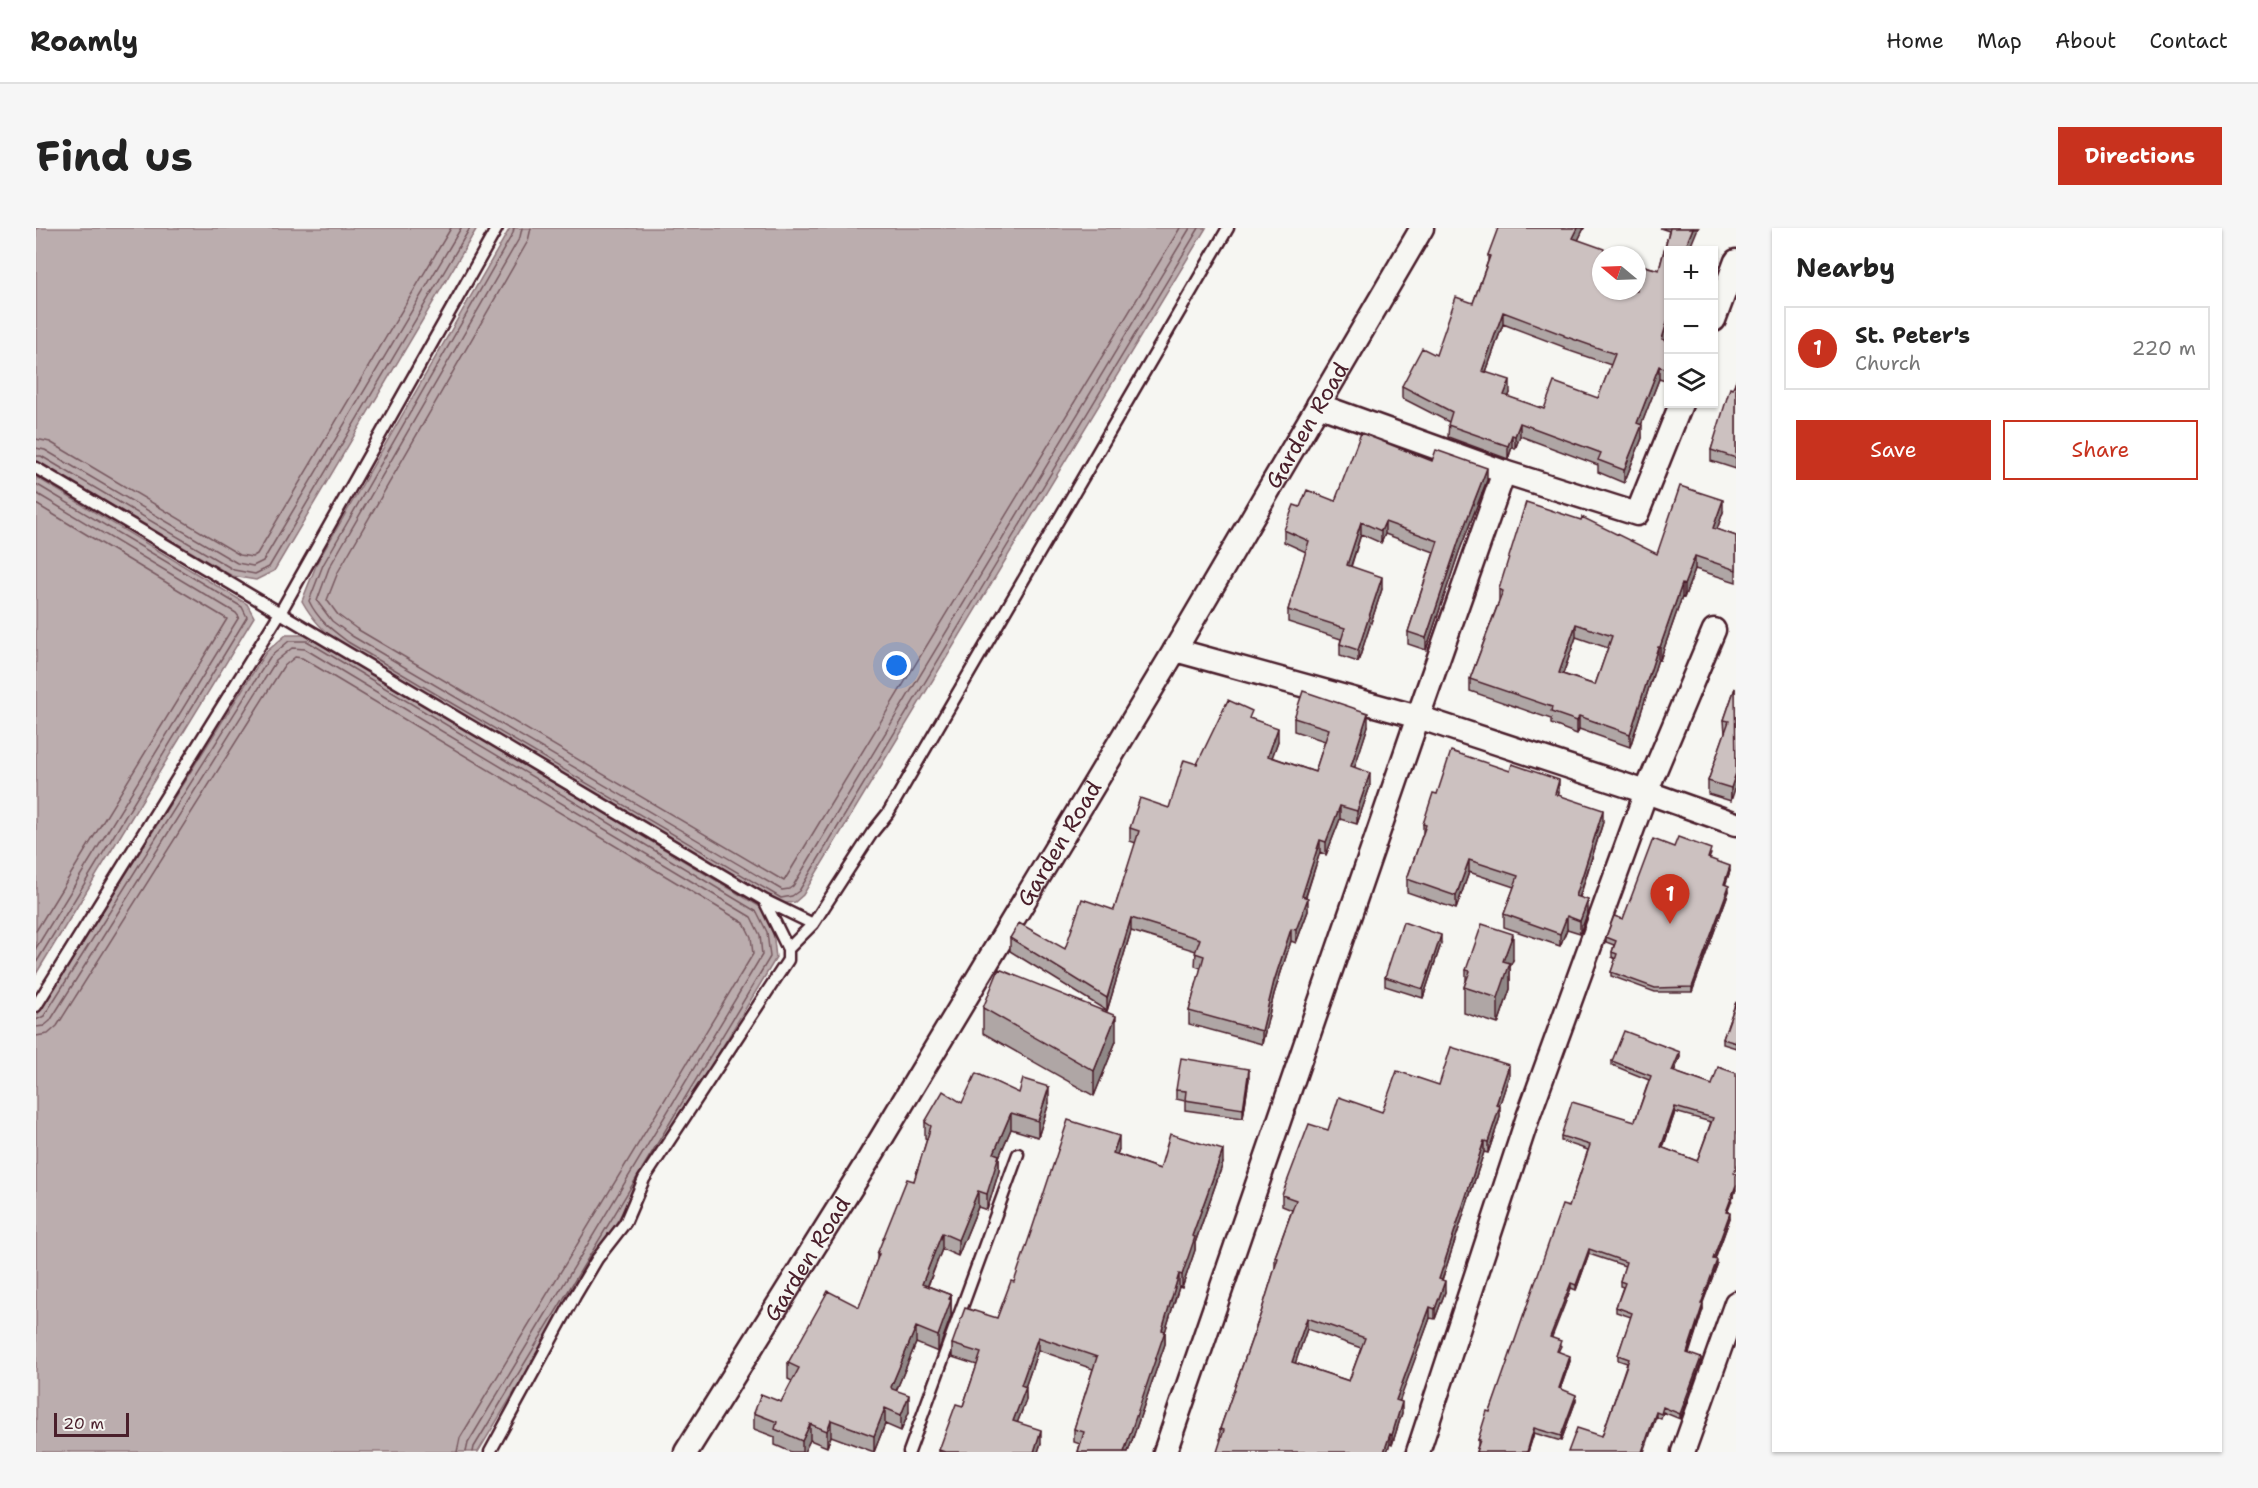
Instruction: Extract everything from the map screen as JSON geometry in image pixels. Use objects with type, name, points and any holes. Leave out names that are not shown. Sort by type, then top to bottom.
[{"type":"street","name":"Garden Road","points":[[686,1452],[868,1159],[1175,650],[1422,228]]},
{"type":"street","points":[[1718,307],[1736,261]]},
{"type":"street","points":[[1318,405],[1504,472],[1637,514],[1679,408]]},
{"type":"street","points":[[1165,1452],[1504,472]]},
{"type":"street","points":[[1418,1452],[1528,1117],[1646,792],[1714,630]]},
{"type":"street","points":[[1175,650],[1418,717],[1736,824]]},
{"type":"street","points":[[1683,1452],[1736,1304]]},
{"type":"lane","points":[[36,1006],[280,613],[497,228]]},
{"type":"lane","points":[[788,949],[813,924],[872,833],[888,813],[1228,228]]},
{"type":"lane","points":[[36,468],[764,900],[813,924]]},
{"type":"lane","points":[[490,1452],[575,1296],[597,1259],[625,1223],[644,1179],[788,960],[788,949],[764,900]]},
{"type":"lane","points":[[909,1452],[1018,1154]]},
{"type":"water","points":[[36,228],[477,228],[274,571],[256,580],[232,576],[36,460]]},
{"type":"water","points":[[510,228],[1206,228],[803,895],[795,902],[779,904],[344,647],[320,627],[302,601],[317,563]]},
{"type":"water","points":[[36,477],[247,604],[254,617],[36,974]]},
{"type":"water","points":[[286,635],[308,635],[762,908],[773,931],[776,958],[478,1452],[36,1452],[36,1017],[266,652]]},
{"type":"building","points":[[1498,228],[1578,228],[1573,238],[1596,246],[1592,246],[1592,300],[1646,300],[1646,266],[1659,270],[1664,251],[1664,332],[1662,339],[1664,340],[1664,368],[1659,366],[1637,423],[1642,425],[1624,470],[1598,460],[1601,453],[1520,423],[1508,446],[1448,425],[1452,412],[1402,386],[1422,348],[1436,355],[1456,297],[1473,303],[1490,256],[1488,255]],"holes":[[[1503,312],[1615,354],[1598,398],[1554,382],[1544,409],[1504,395],[1510,380],[1482,371]]]},
{"type":"building","points":[[1670,228],[1693,228],[1686,246],[1665,246]]},
{"type":"building","points":[[1736,380],[1736,458],[1711,450],[1730,388],[1733,389]]},
{"type":"building","points":[[1361,433],[1432,461],[1436,450],[1487,468],[1459,540],[1426,638],[1408,632],[1438,541],[1385,522],[1381,531],[1361,522],[1347,565],[1382,577],[1358,650],[1340,644],[1345,628],[1288,610],[1309,541],[1284,530],[1294,505],[1300,507],[1307,490],[1335,501]]},
{"type":"building","points":[[1680,486],[1723,500],[1713,528],[1736,536],[1736,570],[1695,556],[1684,585],[1682,584],[1660,647],[1658,647],[1630,734],[1579,716],[1577,721],[1551,712],[1552,707],[1470,679],[1503,591],[1499,589],[1526,502],[1581,520],[1582,517],[1657,554]],"holes":[[[1576,624],[1612,636],[1595,685],[1559,673]]]},
{"type":"building","points":[[1735,688],[1736,773],[1731,788],[1708,781],[1729,721],[1724,720]]},
{"type":"building","points":[[1303,691],[1368,713],[1351,766],[1370,773],[1357,811],[1340,806],[1326,842],[1320,840],[1302,896],[1308,898],[1296,930],[1291,929],[1274,981],[1262,1031],[1189,1011],[1204,956],[1195,953],[1200,939],[1131,918],[1107,998],[1010,938],[1019,923],[1065,949],[1082,899],[1114,910],[1139,831],[1130,828],[1140,798],[1169,808],[1184,760],[1197,764],[1228,700],[1252,711],[1249,718],[1278,728],[1268,756],[1315,772],[1329,729],[1294,718]]},
{"type":"building","points":[[1451,751],[1510,771],[1512,764],[1559,780],[1555,794],[1603,810],[1576,896],[1588,900],[1580,921],[1567,916],[1560,934],[1504,914],[1518,876],[1469,860],[1456,896],[1407,879],[1426,825],[1423,824],[1433,793],[1437,794]]},
{"type":"building","points":[[1678,837],[1711,849],[1708,858],[1730,866],[1724,884],[1729,886],[1692,987],[1655,988],[1611,972],[1617,954],[1612,952],[1616,941],[1606,937],[1614,916],[1623,919],[1653,839],[1674,847]]},
{"type":"building","points":[[1403,922],[1441,935],[1423,989],[1385,977]]},
{"type":"building","points":[[1482,924],[1513,934],[1503,961],[1510,963],[1498,998],[1464,987],[1470,971],[1466,970]]},
{"type":"building","points":[[999,969],[1116,1016],[1094,1071],[983,1008]]},
{"type":"building","points":[[1736,1002],[1736,1043],[1723,1039]]},
{"type":"building","points":[[1624,1031],[1680,1052],[1672,1071],[1712,1085],[1718,1067],[1736,1073],[1736,1169],[1734,1173],[1736,1174],[1736,1185],[1726,1212],[1730,1213],[1713,1259],[1717,1260],[1687,1353],[1701,1358],[1680,1414],[1663,1407],[1661,1414],[1656,1412],[1642,1452],[1568,1452],[1577,1428],[1602,1436],[1629,1359],[1618,1355],[1632,1313],[1616,1307],[1625,1283],[1620,1281],[1626,1262],[1589,1249],[1576,1285],[1571,1283],[1550,1337],[1561,1341],[1557,1351],[1570,1356],[1559,1388],[1576,1395],[1561,1436],[1534,1428],[1527,1452],[1476,1452],[1487,1411],[1490,1412],[1562,1205],[1569,1207],[1590,1145],[1561,1136],[1572,1102],[1635,1121],[1651,1076],[1612,1061]],"holes":[[[1675,1107],[1713,1118],[1697,1161],[1661,1147]]]},
{"type":"building","points":[[1451,1047],[1509,1065],[1496,1105],[1500,1106],[1488,1142],[1484,1141],[1439,1279],[1445,1281],[1435,1309],[1430,1307],[1396,1400],[1402,1402],[1384,1452],[1217,1452],[1224,1430],[1220,1429],[1261,1313],[1278,1258],[1275,1257],[1296,1200],[1282,1195],[1309,1124],[1328,1130],[1339,1097],[1382,1112],[1397,1071],[1439,1085]],"holes":[[[1307,1318],[1365,1338],[1349,1381],[1292,1362]]]},
{"type":"building","points":[[1181,1058],[1249,1069],[1243,1109],[1185,1100],[1186,1091],[1176,1090]]},
{"type":"building","points":[[976,1073],[1019,1093],[1023,1079],[1049,1087],[1038,1121],[1011,1113],[994,1153],[999,1155],[987,1194],[978,1191],[958,1240],[942,1233],[922,1284],[951,1295],[949,1299],[951,1300],[938,1336],[916,1327],[891,1387],[909,1395],[901,1415],[885,1408],[874,1436],[831,1420],[827,1431],[810,1424],[802,1441],[775,1429],[777,1422],[754,1413],[761,1394],[781,1402],[799,1368],[788,1363],[828,1291],[859,1307],[907,1179],[914,1181],[931,1126],[925,1122],[943,1091],[962,1103]]},
{"type":"building","points":[[1068,1120],[1119,1136],[1113,1153],[1160,1169],[1170,1134],[1223,1150],[1192,1236],[1195,1237],[1182,1275],[1179,1274],[1162,1330],[1165,1331],[1124,1452],[1078,1452],[1084,1432],[1074,1429],[1097,1357],[1038,1337],[1021,1385],[1026,1387],[1013,1421],[1041,1430],[1034,1452],[945,1452],[939,1450],[956,1404],[963,1406],[981,1353],[952,1344],[965,1308],[997,1318],[1011,1281],[1014,1282]]},
{"type":"place","name":"St. Peter's","points":[[1670,924]]}]
